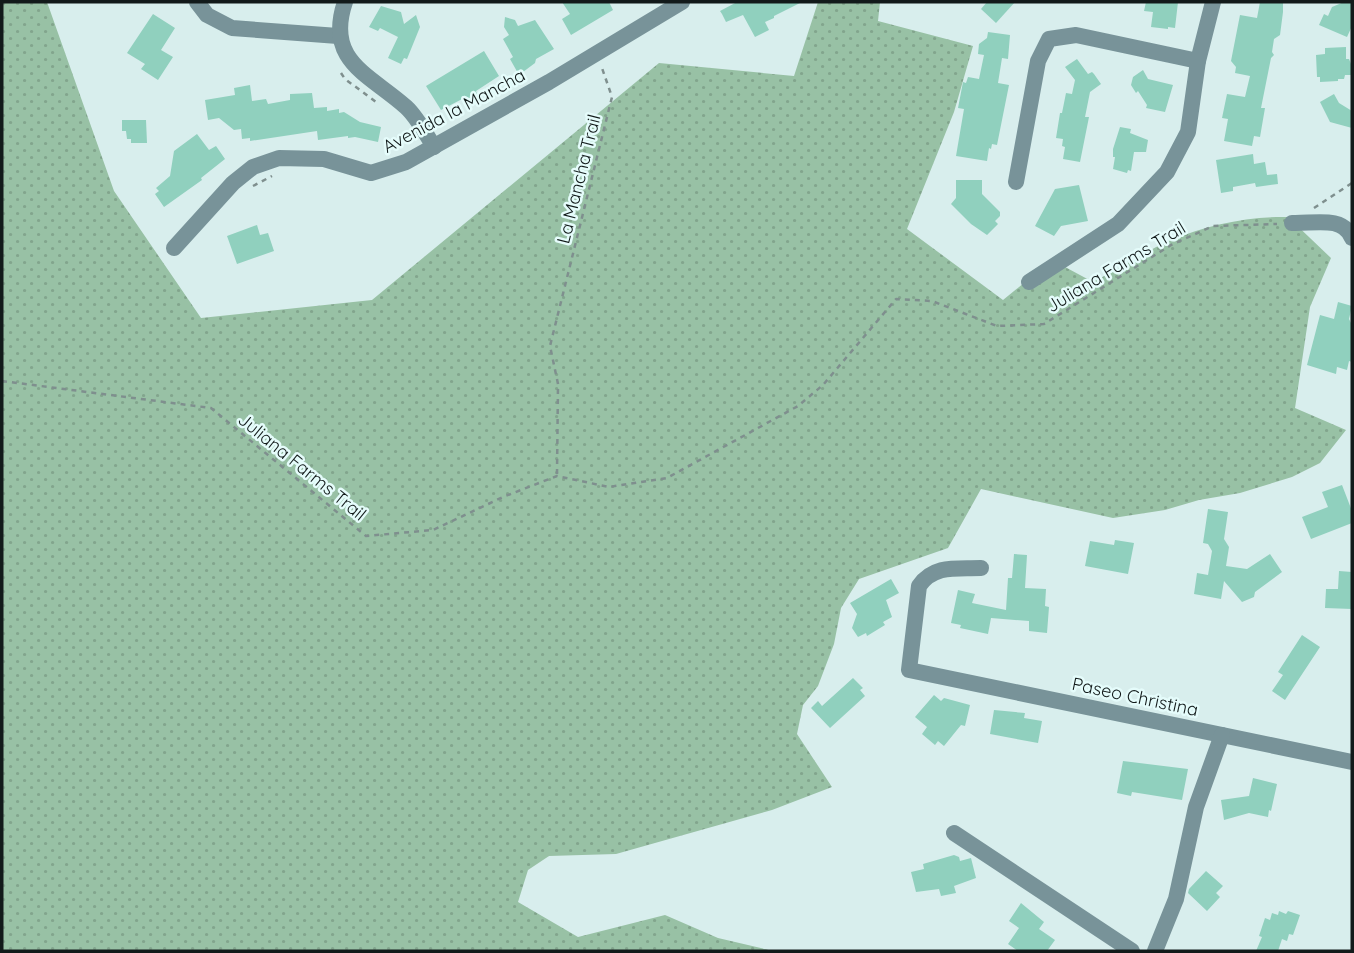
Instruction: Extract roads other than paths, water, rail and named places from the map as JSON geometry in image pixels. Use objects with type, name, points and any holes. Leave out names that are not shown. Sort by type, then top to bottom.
[{"type":"street","points":[[197,2],[207,15],[232,28],[338,36]]},
{"type":"street","points":[[345,2],[338,36],[354,66],[408,109],[434,147]]},
{"type":"street","name":"Avenida la Mancha","points":[[174,248],[233,183],[253,167],[279,158],[324,159],[371,173],[406,162],[549,82],[682,2]]},
{"type":"street","points":[[1029,282],[1118,224],[1167,172],[1188,132],[1198,61],[1213,2]]},
{"type":"street","points":[[1016,182],[1038,61],[1049,38],[1076,35],[1198,61]]},
{"type":"street","points":[[1292,223],[1338,223],[1349,231],[1352,238]]},
{"type":"street","name":"Paseo Christina","points":[[981,568],[936,570],[924,578],[919,586],[909,670],[1352,762]]},
{"type":"street","points":[[1155,951],[1183,873],[1196,807],[1222,736]]},
{"type":"street","points":[[954,832],[1132,951]]}]
